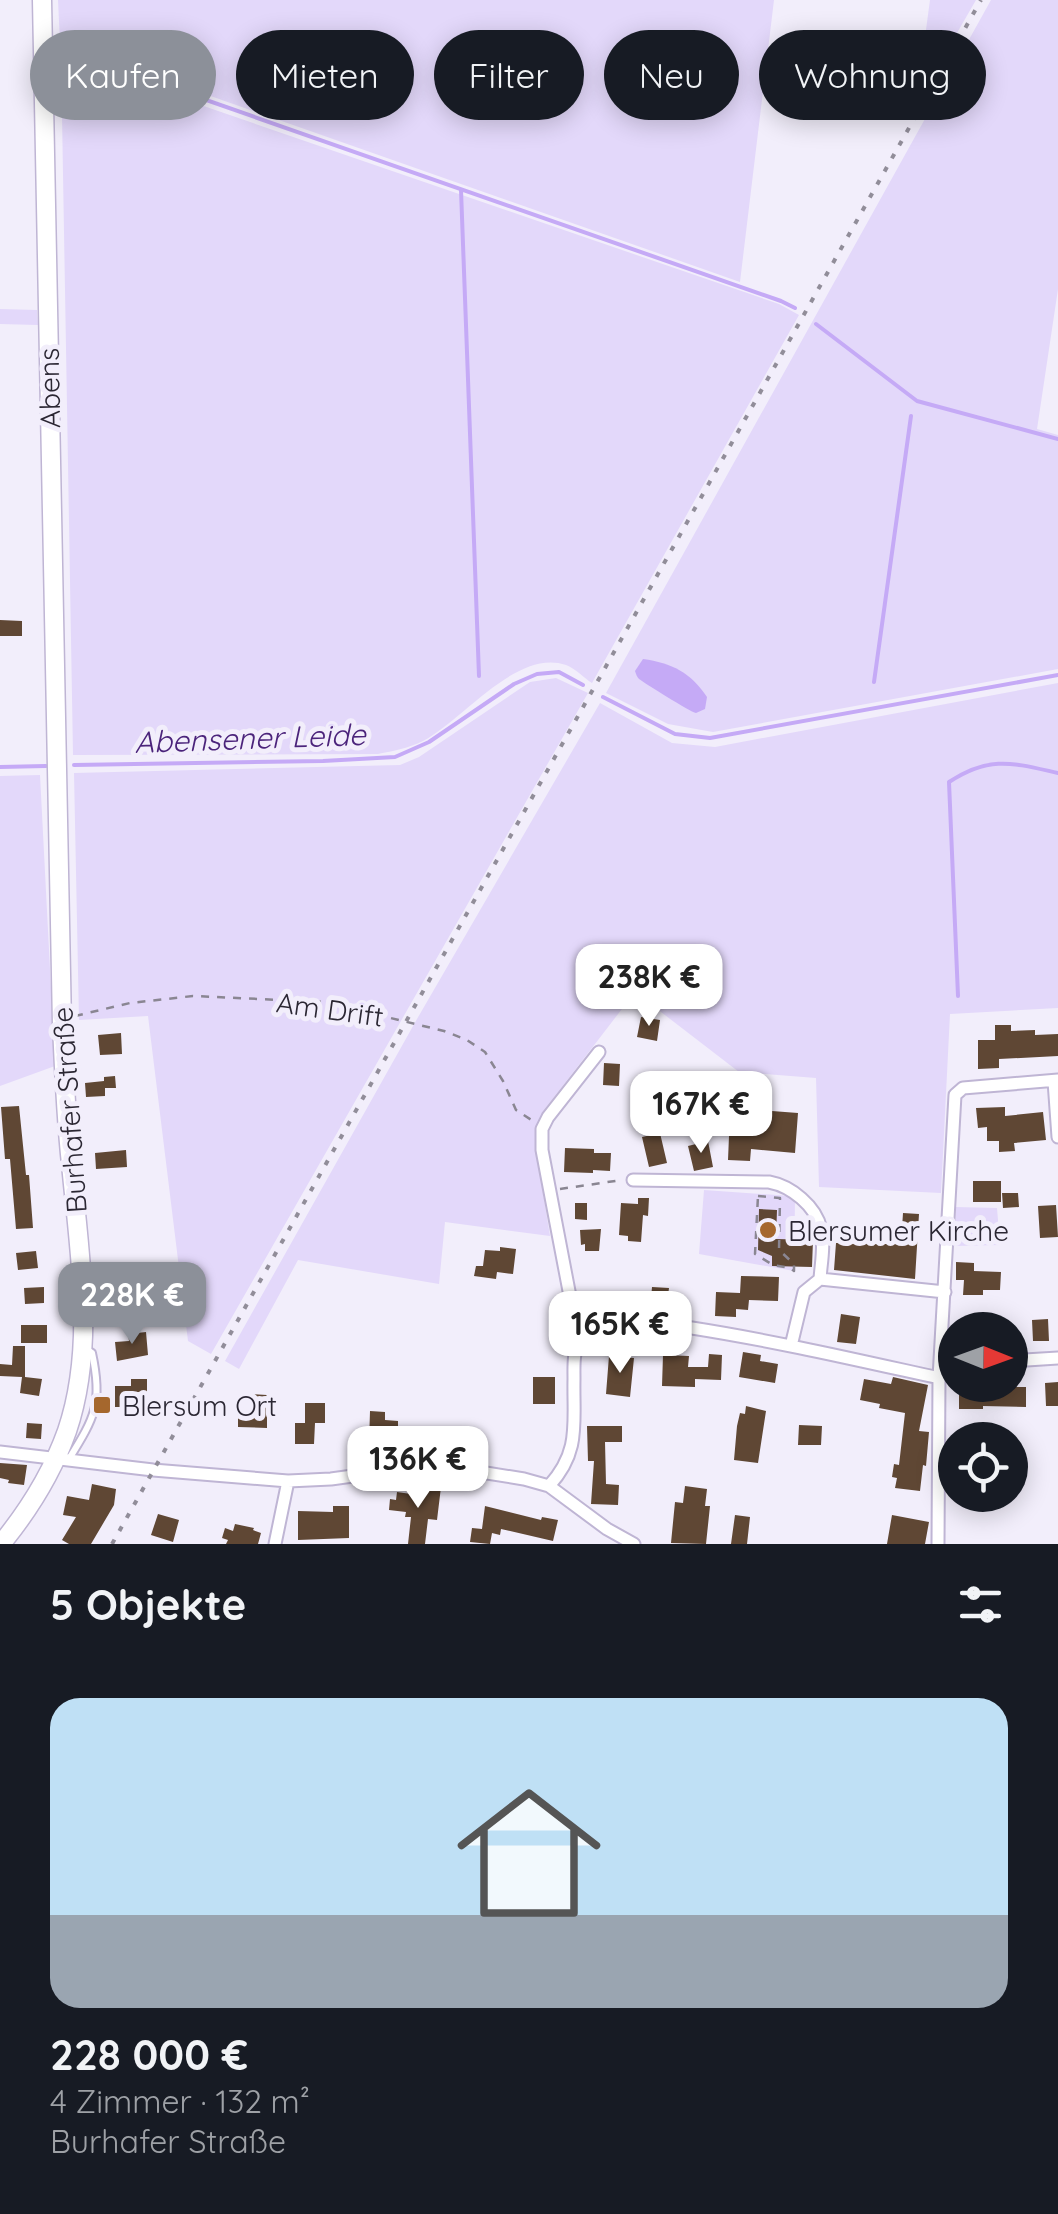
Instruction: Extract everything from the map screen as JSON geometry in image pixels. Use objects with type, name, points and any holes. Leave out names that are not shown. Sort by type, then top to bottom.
[{"type":"main road","name":"Abens","points":[[42,0],[57,776]]},
{"type":"main road","name":"Burhafer Straße","points":[[1,1544],[62,1460],[76,1397],[81,1349],[82,1273],[62,1025],[57,776]]},
{"type":"street","points":[[586,1334],[573,1312],[542,1150],[542,1129],[598,1052]]},
{"type":"street","points":[[944,1312],[955,1095],[963,1088],[1056,1080],[1058,1137]]},
{"type":"street","points":[[633,1180],[768,1182],[788,1187],[812,1211],[822,1230],[820,1279]]},
{"type":"street","points":[[790,1346],[804,1292],[820,1279],[945,1292]]},
{"type":"street","points":[[548,1486],[570,1456],[578,1343],[606,1320],[734,1334],[938,1372]]},
{"type":"street","points":[[1028,1360],[1058,1358]]},
{"type":"street","points":[[938,1544],[939,1402]]},
{"type":"street","points":[[0,1452],[288,1481],[449,1467],[548,1486],[634,1544]]},
{"type":"street","points":[[275,1544],[288,1481]]},
{"type":"path","name":"Am Drift","points":[[73,1016],[130,1003],[193,996],[325,1002],[467,1040],[485,1052],[504,1081],[516,1110],[542,1129]]},
{"type":"path","points":[[551,1190],[633,1180]]},
{"type":"path","points":[[758,1196],[780,1198],[779,1250],[794,1264],[794,1271],[773,1265],[756,1254],[758,1196]]},
{"type":"shaded area","points":[[58,0],[774,0],[770,30],[759,30],[760,120],[740,282],[279,120],[414,120],[414,30],[236,30],[236,105],[216,98],[216,30],[59,30]]},
{"type":"shaded area","points":[[930,0],[976,0],[959,30],[926,30]]},
{"type":"shaded area","points":[[991,0],[1058,0],[1058,289],[1037,429],[1058,435],[1058,669],[713,732],[668,724],[606,693],[924,120],[986,120],[986,30],[974,30]]},
{"type":"shaded area","points":[[216,110],[779,304],[799,315],[592,683],[566,665],[547,663],[529,667],[491,689],[423,741],[378,754],[73,755],[62,120],[216,120]]},
{"type":"shaded area","points":[[0,309],[37,310],[38,325],[0,324]]},
{"type":"shaded area","points":[[643,659],[672,666],[687,675],[707,697],[705,709],[696,713],[639,679],[635,671]]},
{"type":"shaded area","points":[[556,678],[588,693],[211,1354],[188,1341],[148,1016],[79,1020],[74,773],[400,765],[419,757],[530,682]]},
{"type":"shaded area","points":[[1058,683],[1058,1008],[950,1014],[941,1193],[819,1187],[816,1078],[739,1072],[635,992],[545,1109],[536,1128],[550,1236],[445,1222],[439,1284],[298,1260],[239,1369],[225,1361],[600,703],[672,743],[715,747]]},
{"type":"shaded area","points":[[40,775],[55,1066],[0,1086],[0,776]]},
{"type":"shaded area","points":[[704,1190],[795,1199],[794,1271],[699,1254]]},
{"type":"shaded area","points":[[956,1207],[997,1208],[1000,1245],[954,1246]]},
{"type":"building","points":[[0,620],[22,621],[22,636],[0,636]]},
{"type":"building","points":[[641,1017],[660,1020],[657,1041],[637,1037]]},
{"type":"building","points":[[995,1025],[1011,1025],[1011,1031],[1035,1030],[1035,1035],[1058,1034],[1058,1056],[999,1059],[999,1068],[978,1069],[978,1040],[995,1040]]},
{"type":"building","points":[[121,1033],[122,1054],[100,1055],[98,1035]]},
{"type":"building","points":[[604,1063],[620,1064],[619,1086],[603,1085]]},
{"type":"building","points":[[115,1076],[116,1088],[105,1088],[105,1096],[86,1097],[85,1083]]},
{"type":"building","points":[[738,1093],[761,1095],[760,1110],[798,1113],[795,1153],[751,1149],[750,1161],[728,1160],[730,1112],[736,1113]]},
{"type":"building","points":[[19,1106],[33,1228],[16,1229],[1,1107]]},
{"type":"building","points":[[1005,1107],[1005,1116],[1043,1112],[1046,1140],[1014,1143],[1015,1151],[999,1152],[999,1141],[987,1141],[987,1127],[978,1128],[976,1108]]},
{"type":"building","points":[[660,1133],[667,1163],[649,1167],[642,1137]]},
{"type":"building","points":[[708,1141],[713,1167],[694,1171],[688,1146]]},
{"type":"building","points":[[565,1148],[611,1153],[610,1171],[564,1172]]},
{"type":"building","points":[[126,1150],[127,1167],[96,1169],[95,1153]]},
{"type":"building","points":[[973,1181],[1001,1181],[1001,1202],[973,1202]]},
{"type":"building","points":[[1002,1193],[1018,1193],[1019,1207],[1003,1208]]},
{"type":"building","points":[[638,1198],[649,1198],[648,1216],[643,1215],[641,1242],[628,1241],[628,1236],[619,1235],[621,1203],[638,1204]]},
{"type":"building","points":[[575,1203],[587,1203],[587,1220],[575,1219]]},
{"type":"building","points":[[1056,1205],[1058,1237],[1040,1238],[1038,1206]]},
{"type":"building","points":[[759,1209],[777,1210],[776,1239],[813,1240],[812,1267],[772,1266],[772,1256],[758,1250]]},
{"type":"building","points":[[903,1213],[919,1214],[915,1279],[834,1270],[836,1243],[901,1243]]},
{"type":"building","points":[[601,1229],[599,1251],[585,1251],[580,1230]]},
{"type":"building","points":[[500,1247],[516,1249],[513,1274],[497,1272],[496,1279],[474,1276],[476,1266],[483,1266],[485,1250],[500,1251]]},
{"type":"building","points":[[36,1251],[38,1268],[18,1270],[16,1253]]},
{"type":"building","points":[[155,1262],[160,1312],[136,1315],[133,1263]]},
{"type":"building","points":[[956,1262],[974,1263],[974,1271],[1001,1272],[1000,1290],[963,1295],[964,1280],[956,1280]]},
{"type":"building","points":[[741,1276],[779,1277],[778,1301],[749,1300],[748,1310],[736,1309],[736,1317],[715,1316],[716,1292],[740,1293]]},
{"type":"building","points":[[44,1287],[44,1303],[25,1304],[24,1288]]},
{"type":"building","points":[[652,1287],[669,1288],[666,1311],[650,1310]]},
{"type":"building","points":[[841,1314],[860,1317],[856,1344],[837,1342]]},
{"type":"building","points":[[1048,1319],[1049,1341],[1033,1341],[1032,1320]]},
{"type":"building","points":[[21,1325],[47,1325],[47,1343],[21,1343]]},
{"type":"building","points":[[146,1332],[148,1355],[117,1361],[115,1342],[129,1341],[128,1334]]},
{"type":"building","points":[[13,1346],[25,1346],[25,1377],[42,1379],[39,1396],[20,1393],[22,1377],[0,1376],[0,1364],[12,1365]]},
{"type":"building","points":[[743,1352],[778,1364],[775,1383],[739,1377]]},
{"type":"building","points":[[709,1354],[722,1355],[721,1380],[695,1379],[695,1387],[662,1386],[663,1355],[689,1356],[688,1367],[708,1367]]},
{"type":"building","points":[[609,1356],[634,1358],[630,1397],[606,1394]]},
{"type":"building","points":[[533,1377],[555,1377],[555,1404],[533,1404]]},
{"type":"building","points":[[893,1377],[928,1385],[919,1431],[929,1432],[920,1491],[895,1488],[897,1478],[892,1477],[894,1464],[899,1465],[905,1413],[860,1400],[864,1379],[891,1384]]},
{"type":"building","points":[[131,1379],[147,1379],[147,1392],[131,1392]]},
{"type":"building","points":[[1058,1382],[1058,1406],[1046,1406],[1045,1383]]},
{"type":"building","points":[[115,1386],[131,1386],[131,1407],[115,1407]]},
{"type":"building","points":[[251,1394],[267,1395],[267,1428],[238,1427],[238,1414],[250,1414]]},
{"type":"building","points":[[959,1402],[1026,1402],[1026,1407],[959,1409]]},
{"type":"building","points":[[305,1403],[325,1403],[325,1423],[315,1423],[314,1444],[295,1444],[295,1423],[305,1423]]},
{"type":"building","points":[[746,1406],[766,1411],[758,1463],[734,1460],[737,1426]]},
{"type":"building","points":[[370,1411],[385,1412],[385,1420],[398,1421],[398,1445],[369,1444]]},
{"type":"building","points":[[27,1423],[42,1424],[41,1439],[26,1438]]},
{"type":"building","points":[[799,1425],[822,1426],[821,1445],[798,1445]]},
{"type":"building","points":[[587,1426],[622,1426],[622,1442],[605,1442],[606,1484],[619,1485],[618,1505],[591,1504],[594,1461],[588,1461]]},
{"type":"building","points":[[0,1463],[27,1465],[24,1485],[0,1478]]},
{"type":"building","points":[[92,1484],[116,1489],[114,1505],[91,1544],[69,1544],[62,1540],[76,1517],[63,1515],[67,1496],[89,1500]]},
{"type":"building","points":[[426,1485],[441,1487],[437,1520],[428,1519],[425,1544],[408,1544],[411,1517],[405,1517],[406,1512],[389,1510],[390,1499],[396,1500],[397,1492],[425,1491]]},
{"type":"building","points":[[685,1486],[707,1489],[705,1506],[710,1506],[706,1544],[671,1543],[675,1502],[683,1503]]},
{"type":"building","points":[[333,1506],[349,1506],[349,1538],[298,1540],[298,1511],[333,1512]]},
{"type":"building","points":[[485,1506],[541,1520],[558,1520],[553,1541],[501,1529],[500,1535],[492,1533],[490,1544],[470,1542],[472,1528],[482,1529]]},
{"type":"building","points":[[158,1514],[179,1520],[173,1542],[151,1535]]},
{"type":"building","points":[[735,1515],[750,1517],[747,1544],[731,1544]]},
{"type":"building","points":[[892,1515],[929,1522],[925,1544],[887,1544]]},
{"type":"building","points":[[235,1524],[261,1533],[258,1544],[226,1544],[228,1540],[222,1538],[225,1528],[233,1531]]},
{"type":"waterway","points":[[216,103],[795,308]]},
{"type":"waterway","points":[[461,190],[479,676]]},
{"type":"waterway","points":[[816,324],[917,401],[1058,439]]},
{"type":"waterway","points":[[874,682],[911,416]]},
{"type":"waterway","name":"Abensener Leide","points":[[74,765],[395,757],[429,742],[514,684],[537,674],[559,672],[583,685]]},
{"type":"waterway","name":"Abensener Leide","points":[[603,697],[675,734],[710,738],[1058,675]]},
{"type":"waterway","points":[[958,996],[949,782],[977,768],[1002,764],[1058,773]]},
{"type":"waterway","name":"Abensener Leide","points":[[0,767],[46,766]]},
{"type":"railway","points":[[112,1544],[981,0]]},
{"type":"place","name":"Blersumer Kirche","points":[[768,1230]]},
{"type":"place","name":"Blersum Ort","points":[[102,1405]]}]
